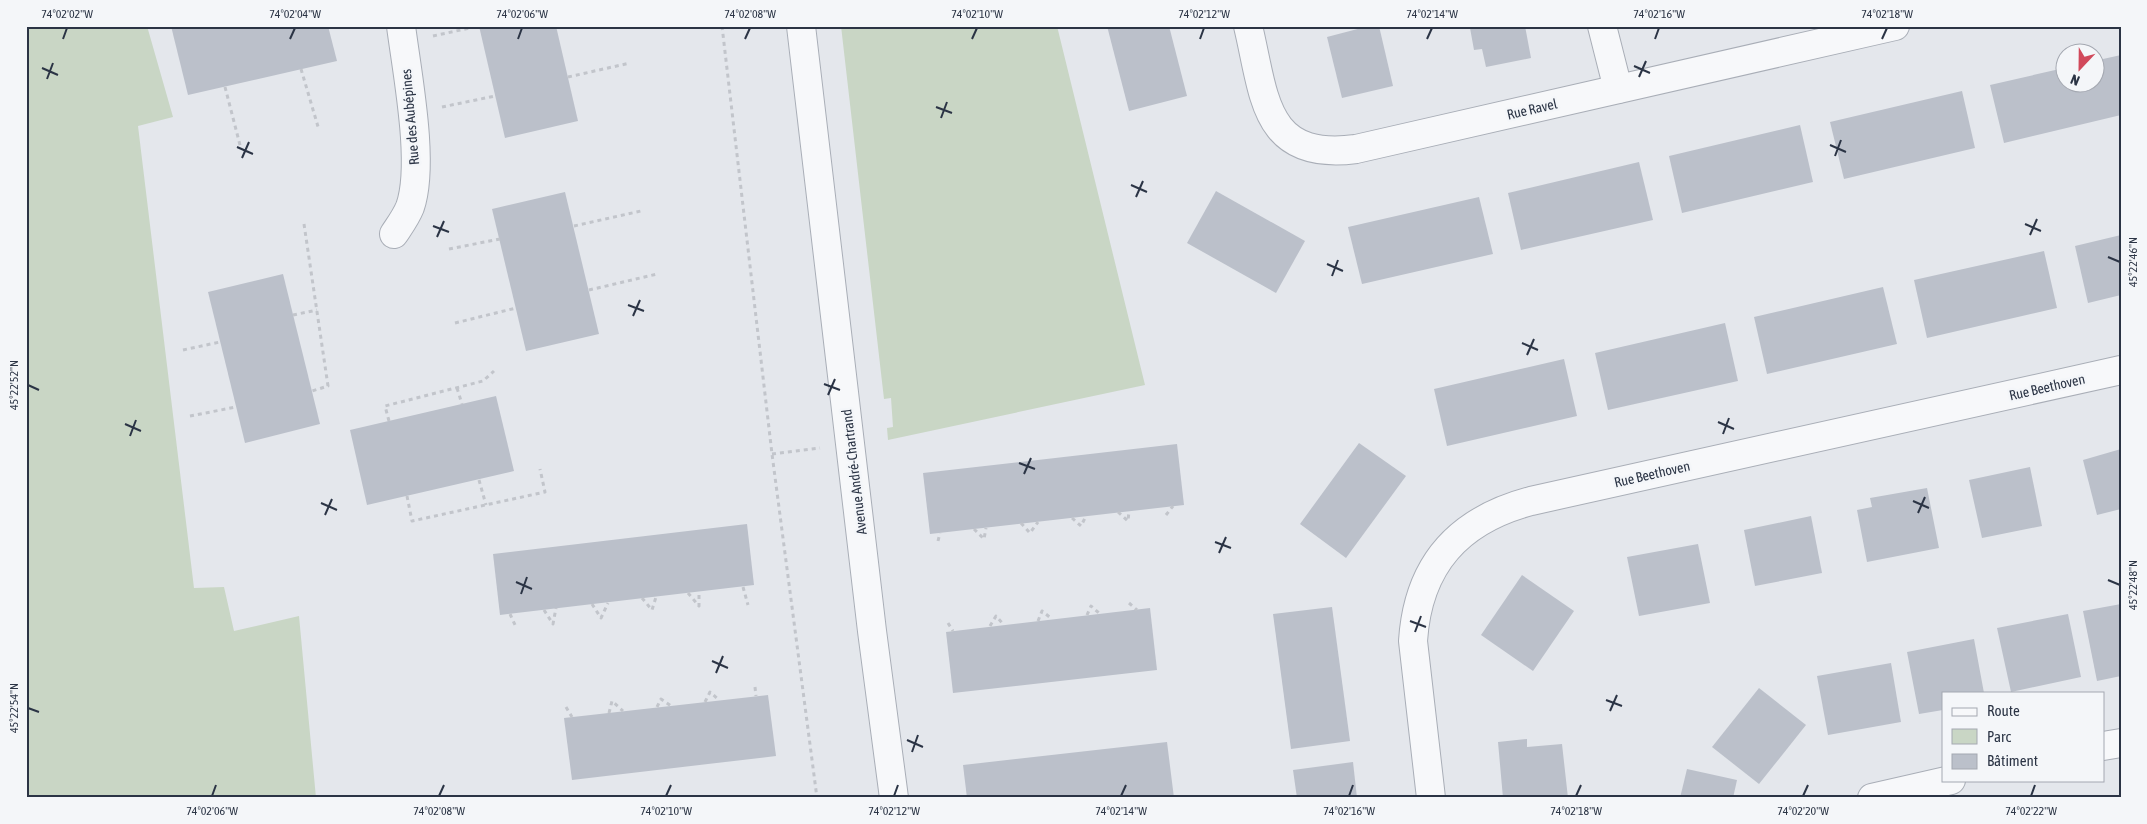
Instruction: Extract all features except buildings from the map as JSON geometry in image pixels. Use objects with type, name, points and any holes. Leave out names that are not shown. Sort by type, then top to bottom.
[{"type":"street","name":"Rue des Aubépines","points":[[394,234],[409,208],[415,176],[414,134],[400,26]]},
{"type":"street","name":"Avenue André-Chartrand","points":[[801,26],[872,631],[894,798]]},
{"type":"street","name":"Rue Ravel","points":[[1248,26],[1265,96],[1273,120],[1290,139],[1313,150],[1339,151],[1356,149],[1895,26]]},
{"type":"street","points":[[1602,26],[1618,89]]},
{"type":"street","name":"Rue Beethoven","points":[[1431,798],[1413,641],[1414,620],[1424,588],[1434,567],[1448,547],[1483,519],[1504,508],[1532,501],[2121,370]]},
{"type":"street","points":[[2104,746],[2121,742]]},
{"type":"street","points":[[1872,798],[1942,782]]},
{"type":"path","points":[[429,37],[478,26]]},
{"type":"path","points":[[722,26],[772,454],[817,798]]},
{"type":"path","points":[[568,77],[630,63]]},
{"type":"path","points":[[301,70],[319,130]]},
{"type":"path","points":[[225,87],[241,149]]},
{"type":"path","points":[[438,108],[495,96]]},
{"type":"path","points":[[574,226],[641,210]]},
{"type":"path","points":[[304,224],[328,386],[312,391]]},
{"type":"path","points":[[448,250],[500,239]]},
{"type":"path","points":[[589,290],[657,274]]},
{"type":"path","points":[[455,323],[516,308]]},
{"type":"path","points":[[294,315],[317,310]]},
{"type":"path","points":[[183,350],[220,342]]},
{"type":"path","points":[[389,420],[385,406],[483,381],[494,370]]},
{"type":"path","points":[[457,388],[462,404]]},
{"type":"path","points":[[190,416],[236,407]]},
{"type":"path","points":[[772,454],[821,448]]},
{"type":"path","points":[[407,496],[412,521],[544,492],[540,469]]},
{"type":"path","points":[[479,480],[486,505]]},
{"type":"path","points":[[1166,515],[1173,506]]},
{"type":"path","points":[[1118,512],[1128,521],[1129,511]]},
{"type":"path","points":[[1072,518],[1081,526],[1086,516]]},
{"type":"path","points":[[1022,523],[1030,533],[1038,522]]},
{"type":"path","points":[[974,529],[984,539],[986,528]]},
{"type":"path","points":[[938,541],[940,533]]},
{"type":"path","points":[[743,587],[748,604]]},
{"type":"path","points":[[688,593],[699,606],[699,592]]},
{"type":"path","points":[[642,598],[652,610],[656,597]]},
{"type":"path","points":[[592,604],[601,618],[608,602]]},
{"type":"path","points":[[1129,603],[1137,610]]},
{"type":"path","points":[[1087,615],[1091,606],[1100,614]]},
{"type":"path","points":[[544,610],[553,624],[556,608]]},
{"type":"path","points":[[1038,621],[1042,611],[1052,619]]},
{"type":"path","points":[[510,614],[516,627]]},
{"type":"path","points":[[990,626],[996,616],[1004,625]]},
{"type":"path","points":[[948,623],[953,630]]},
{"type":"path","points":[[755,687],[756,696]]},
{"type":"path","points":[[705,702],[710,692],[719,700]]},
{"type":"path","points":[[657,707],[661,700],[671,706]]},
{"type":"path","points":[[608,712],[612,701],[623,711]]},
{"type":"path","points":[[566,707],[572,717]]},
{"type":"green space","points":[[26,26],[147,26],[173,117],[138,126],[194,588],[224,587],[234,631],[299,616],[316,798],[26,798]]},
{"type":"green space","points":[[841,26],[1057,26],[1145,385],[888,440],[887,428],[893,427],[891,398],[884,399]]}]
